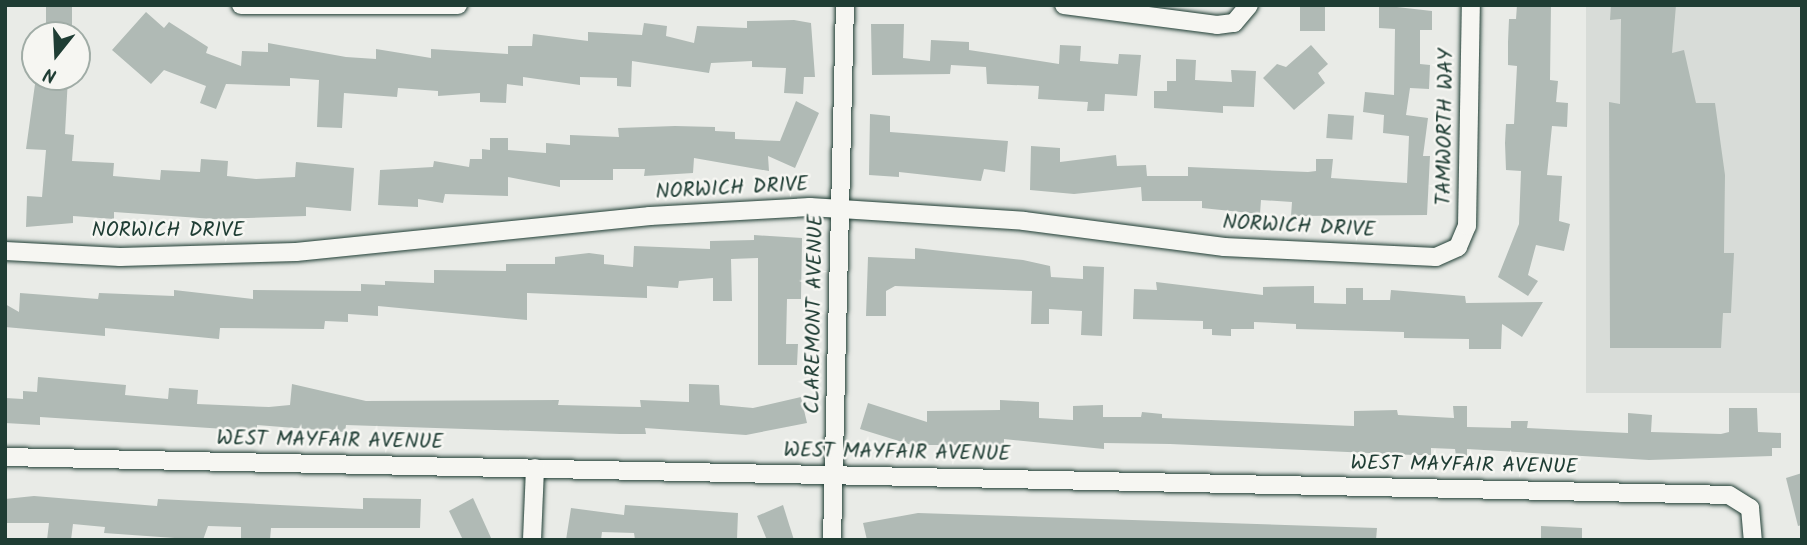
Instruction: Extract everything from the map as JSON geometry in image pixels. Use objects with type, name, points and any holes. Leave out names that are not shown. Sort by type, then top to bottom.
[{"type":"street","points":[[241,5],[458,5]]},
{"type":"street","name":"CLAREMONT AVENUE","points":[[832,540],[845,5]]},
{"type":"street","points":[[1064,5],[1217,24],[1234,23],[1249,5]]},
{"type":"street","name":"TAMWORTH WAY","points":[[1458,247],[1467,226],[1471,5]]},
{"type":"street","name":"NORWICH DRIVE","points":[[5,251],[120,257],[296,252],[650,216],[840,208],[1024,221],[1224,247],[1436,257],[1458,247]]},
{"type":"street","name":"WEST MAYFAIR AVENUE","points":[[5,457],[834,472],[1729,495],[1751,508],[1753,540]]},
{"type":"street","points":[[533,540],[534,468]]},
{"type":"shaded area","points":[[1586,5],[1802,5],[1802,393],[1586,393]]},
{"type":"building","points":[[46,5],[72,5],[72,21],[46,21]]},
{"type":"building","points":[[1300,5],[1325,5],[1325,31],[1300,31]]},
{"type":"building","points":[[1379,5],[1432,11],[1432,30],[1420,30],[1420,64],[1430,65],[1429,89],[1410,88],[1406,115],[1428,118],[1423,156],[1430,156],[1427,215],[1291,216],[1292,202],[1261,200],[1260,214],[1202,208],[1202,201],[1142,201],[1141,187],[1074,194],[1030,190],[1031,146],[1060,148],[1060,162],[1116,155],[1117,166],[1146,165],[1147,176],[1188,176],[1188,167],[1308,172],[1316,171],[1316,159],[1333,159],[1331,178],[1407,183],[1409,136],[1383,133],[1384,115],[1363,112],[1365,92],[1394,95],[1395,29],[1379,28]]},
{"type":"building","points":[[1517,5],[1551,5],[1550,80],[1558,81],[1556,102],[1568,103],[1567,127],[1552,126],[1547,175],[1562,176],[1559,221],[1570,224],[1564,251],[1536,245],[1528,275],[1538,281],[1528,296],[1498,277],[1519,224],[1521,171],[1506,170],[1505,143],[1506,124],[1514,124],[1517,66],[1508,65],[1508,42],[1509,19],[1516,19]]},
{"type":"building","points":[[1611,5],[1676,5],[1672,53],[1684,50],[1696,103],[1715,103],[1725,175],[1724,253],[1734,253],[1731,313],[1723,313],[1721,348],[1610,348],[1609,102],[1620,104],[1621,19],[1610,20]]},
{"type":"building","points":[[146,12],[164,28],[169,22],[208,47],[206,53],[241,66],[242,51],[268,52],[268,43],[346,57],[376,59],[376,49],[431,58],[431,49],[508,54],[508,46],[532,46],[533,34],[588,41],[588,32],[642,35],[644,23],[667,26],[666,36],[694,43],[697,26],[747,28],[747,21],[794,20],[811,23],[815,77],[804,77],[803,94],[784,93],[786,68],[752,67],[752,61],[711,63],[709,73],[632,61],[631,87],[617,86],[617,78],[580,77],[580,85],[523,77],[523,86],[507,84],[506,103],[480,102],[480,93],[438,96],[438,91],[398,88],[397,97],[344,93],[342,128],[317,127],[319,80],[290,78],[290,86],[226,84],[216,109],[200,103],[206,86],[164,70],[151,84],[112,50]]},
{"type":"building","points":[[871,24],[904,24],[903,58],[930,61],[931,40],[969,42],[969,50],[1059,64],[1060,45],[1081,46],[1080,61],[1118,64],[1119,54],[1141,55],[1137,96],[1105,94],[1104,111],[1087,111],[1088,102],[1038,99],[1039,86],[987,84],[986,67],[951,65],[950,74],[872,75]]},
{"type":"building","points":[[1311,45],[1328,64],[1318,73],[1325,83],[1294,110],[1263,78],[1277,64],[1286,67]]},
{"type":"building","points":[[1176,59],[1196,60],[1195,80],[1232,82],[1231,70],[1256,71],[1254,107],[1223,106],[1223,113],[1154,108],[1154,91],[1167,91],[1167,81],[1176,81]]},
{"type":"building","points":[[34,91],[67,91],[65,134],[74,135],[72,161],[114,163],[113,176],[160,180],[161,170],[200,172],[201,159],[228,161],[227,176],[256,179],[295,177],[296,162],[354,168],[351,211],[306,207],[306,216],[214,219],[114,212],[114,219],[73,216],[73,223],[26,227],[27,196],[42,197],[46,150],[26,149]]},
{"type":"building","points":[[796,101],[819,113],[795,168],[768,156],[769,171],[694,158],[693,173],[644,176],[645,169],[613,169],[613,180],[560,180],[560,187],[508,177],[508,196],[445,194],[443,203],[418,199],[418,207],[378,205],[380,170],[433,167],[434,161],[469,167],[470,159],[482,159],[482,149],[490,150],[490,138],[508,138],[508,150],[546,153],[546,143],[570,145],[570,135],[619,137],[618,128],[715,127],[715,131],[735,132],[735,139],[780,141]]},
{"type":"building","points":[[870,114],[890,116],[890,132],[1008,141],[1005,172],[984,169],[981,181],[899,172],[899,177],[869,175]]},
{"type":"building","points":[[1328,114],[1354,116],[1352,140],[1326,138]]},
{"type":"building","points":[[754,235],[802,238],[801,299],[787,299],[786,344],[798,344],[797,365],[758,365],[758,258],[731,259],[732,301],[713,301],[713,278],[679,281],[678,288],[647,286],[647,298],[527,293],[527,320],[378,306],[378,316],[348,314],[348,322],[325,321],[324,329],[220,328],[219,339],[105,328],[105,336],[5,327],[5,304],[19,312],[20,293],[98,299],[99,293],[174,296],[174,290],[253,299],[253,290],[361,291],[361,284],[385,285],[385,281],[434,283],[434,270],[506,271],[506,264],[555,264],[555,257],[589,253],[604,255],[604,264],[633,267],[634,246],[710,249],[710,241],[754,240]]},
{"type":"building","points":[[915,248],[1023,260],[1050,266],[1051,277],[1083,279],[1083,266],[1104,267],[1102,336],[1081,335],[1082,311],[1049,309],[1049,324],[1031,324],[1032,291],[895,286],[886,291],[886,316],[866,316],[868,257],[915,259]]},
{"type":"building","points":[[1156,282],[1263,295],[1263,287],[1314,286],[1314,303],[1346,304],[1346,288],[1363,288],[1363,300],[1390,300],[1391,290],[1465,296],[1466,303],[1543,302],[1522,337],[1502,324],[1501,349],[1469,349],[1469,339],[1404,338],[1404,332],[1296,329],[1296,324],[1254,322],[1254,329],[1231,329],[1231,336],[1212,335],[1212,329],[1203,329],[1203,321],[1133,319],[1134,289],[1157,290]]},
{"type":"building","points":[[38,377],[126,385],[125,395],[168,399],[169,388],[198,390],[197,404],[269,407],[290,405],[292,384],[366,401],[559,400],[558,405],[641,407],[640,400],[689,402],[689,384],[719,385],[720,405],[753,408],[801,397],[807,423],[746,435],[645,428],[646,434],[620,434],[346,425],[345,432],[257,425],[257,431],[40,417],[40,425],[5,423],[5,398],[23,399],[23,391],[37,392]]},
{"type":"building","points":[[1000,400],[1039,402],[1039,418],[1073,420],[1073,406],[1103,405],[1103,417],[1141,417],[1142,412],[1162,414],[1162,418],[1354,426],[1354,411],[1397,410],[1398,415],[1454,418],[1453,406],[1467,406],[1467,427],[1511,428],[1511,421],[1528,421],[1527,428],[1628,433],[1628,413],[1652,415],[1651,432],[1721,434],[1729,432],[1729,408],[1757,408],[1758,432],[1781,433],[1781,448],[1772,448],[1772,456],[1649,460],[1467,449],[1467,456],[1456,456],[1455,449],[1431,448],[1431,455],[1170,444],[1104,443],[1104,449],[1004,439],[1004,445],[912,445],[860,429],[868,403],[927,422],[927,411],[1000,410]]},
{"type":"building","points":[[1802,473],[1802,525],[1798,526],[1786,478]]},
{"type":"building","points":[[34,496],[157,506],[158,499],[363,509],[363,498],[421,499],[420,528],[271,528],[270,540],[241,540],[241,527],[208,526],[203,540],[104,533],[105,527],[73,524],[71,540],[47,540],[49,523],[5,523],[5,499]]},
{"type":"building","points":[[473,498],[492,540],[463,540],[449,511]]},
{"type":"building","points":[[625,505],[738,513],[737,539],[635,540],[634,533],[602,532],[601,540],[566,540],[571,508],[624,515]]},
{"type":"building","points":[[783,505],[794,540],[767,540],[757,516]]},
{"type":"building","points":[[918,513],[1377,528],[1376,540],[867,540],[863,523]]},
{"type":"building","points":[[1541,526],[1582,528],[1582,540],[1541,540]]}]
